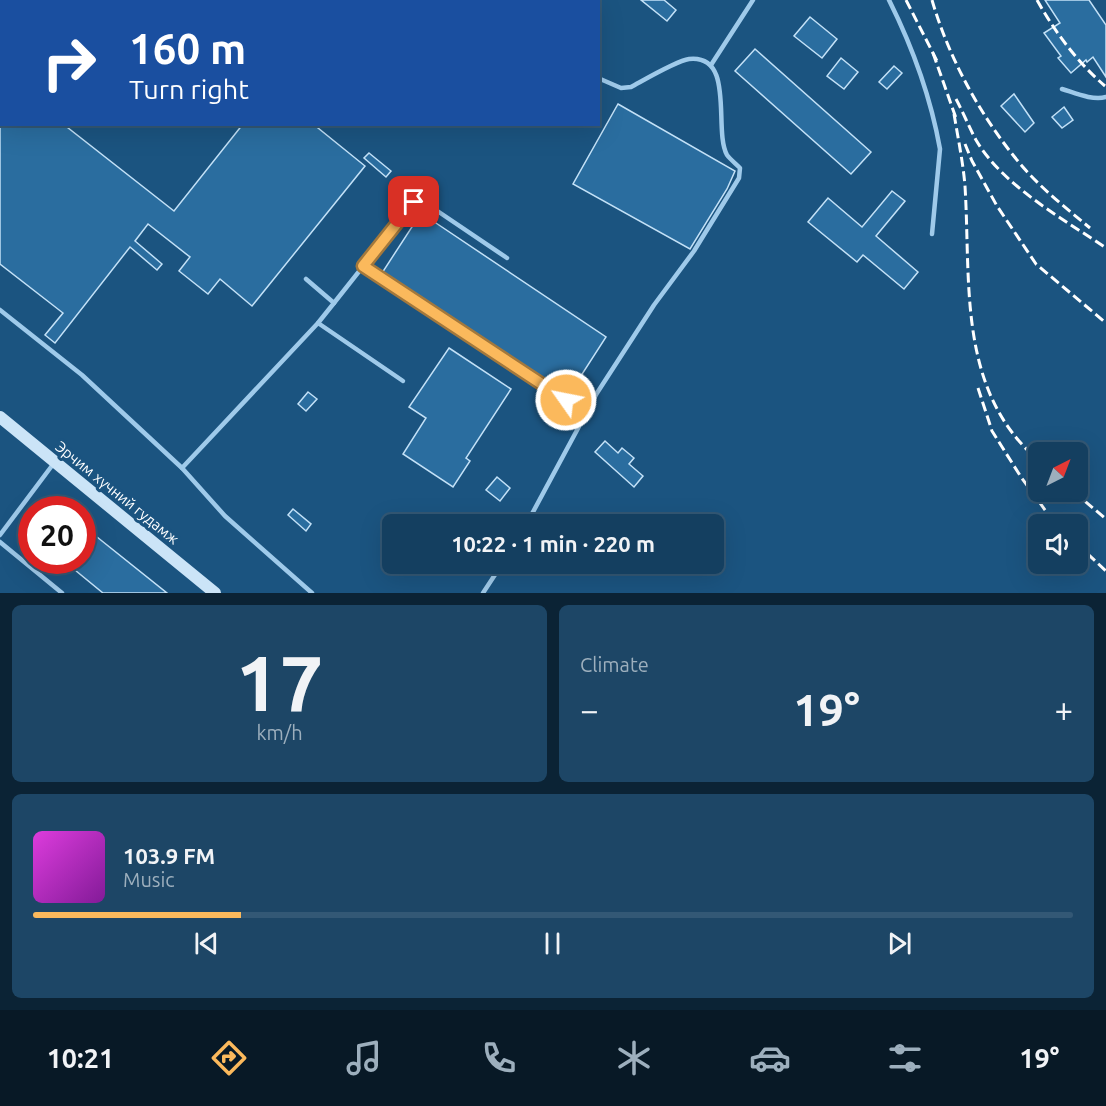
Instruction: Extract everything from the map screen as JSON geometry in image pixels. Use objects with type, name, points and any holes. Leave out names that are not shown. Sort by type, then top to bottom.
[{"type":"main road","name":"Эрчим хүчний гудамж","points":[[0,417],[214,593]]},
{"type":"lane","points":[[711,65],[753,0]]},
{"type":"lane","points":[[889,0],[916,65],[940,149],[932,234]]},
{"type":"lane","points":[[532,514],[597,393],[654,304],[694,251],[740,178],[740,168],[727,154],[717,77],[711,65],[701,59],[687,59],[630,87],[621,88],[600,79]]},
{"type":"lane","points":[[1062,89],[1101,99],[1106,97]]},
{"type":"lane","points":[[182,468],[318,323],[414,202],[427,204],[507,258]]},
{"type":"lane","points":[[363,266],[566,400]]},
{"type":"lane","points":[[306,279],[334,303]]},
{"type":"lane","points":[[0,310],[82,375],[182,468],[225,516],[312,593]]},
{"type":"lane","points":[[318,323],[403,381]]},
{"type":"lane","points":[[0,535],[55,462]]},
{"type":"lane","points":[[0,542],[62,593]]},
{"type":"lane","points":[[483,593],[495,574]]},
{"type":"building","points":[[641,0],[664,0],[676,10],[667,21]]},
{"type":"building","points":[[1045,0],[1089,0],[1106,25],[1106,77],[1093,57],[1071,73],[1058,58],[1061,56],[1044,33],[1060,23]]},
{"type":"building","points":[[810,17],[837,39],[822,58],[794,36]]},
{"type":"building","points":[[755,49],[871,152],[851,174],[735,71]]},
{"type":"building","points":[[841,58],[858,72],[844,89],[827,76]]},
{"type":"building","points":[[894,66],[902,73],[887,89],[879,82]]},
{"type":"building","points":[[1014,94],[1034,123],[1025,132],[1001,106]]},
{"type":"building","points":[[618,104],[735,171],[727,189],[690,249],[573,184]]},
{"type":"building","points":[[1064,107],[1073,120],[1062,128],[1052,117]]},
{"type":"building","points":[[0,126],[66,126],[174,211],[241,126],[315,126],[365,166],[252,306],[220,279],[208,294],[179,271],[190,257],[148,224],[135,241],[162,264],[157,270],[130,247],[55,343],[45,335],[63,313],[0,264]]},
{"type":"building","points":[[369,153],[391,171],[386,177],[364,158]]},
{"type":"building","points":[[892,191],[905,201],[876,236],[918,272],[904,289],[863,255],[857,262],[808,222],[828,198],[862,227]]},
{"type":"building","points":[[421,213],[606,337],[568,396],[382,273]]},
{"type":"building","points":[[449,348],[511,389],[466,458],[470,461],[453,487],[403,454],[426,418],[409,407]]},
{"type":"building","points":[[308,392],[317,399],[306,411],[298,404]]},
{"type":"building","points":[[605,441],[618,453],[622,448],[634,458],[629,464],[643,476],[634,487],[595,452]]},
{"type":"building","points":[[497,477],[510,488],[500,501],[486,490]]},
{"type":"building","points":[[293,509],[311,524],[306,531],[288,515]]},
{"type":"building","points":[[96,536],[167,593],[103,593],[80,574],[96,574]]},
{"type":"railway","points":[[906,0],[937,61]]},
{"type":"railway","points":[[932,0],[957,66],[993,129],[1022,166],[1090,228]]},
{"type":"railway","points":[[1037,0],[1067,46],[1105,86]]},
{"type":"railway","points":[[933,53],[957,121]]},
{"type":"railway","points":[[956,99],[976,140],[1002,172],[1035,200],[1106,248]]},
{"type":"railway","points":[[954,114],[965,186],[969,297],[973,333],[981,368],[993,401],[1012,432],[1028,449]]},
{"type":"railway","points":[[965,144],[997,206],[1036,264],[1106,323]]},
{"type":"railway","points":[[978,388],[992,431],[1048,514]]},
{"type":"railway","points":[[1086,502],[1106,519]]},
{"type":"railway","points":[[1088,554],[1106,571]]},
{"type":"route","points":[[414,202],[400,216],[363,266],[566,400]]}]
